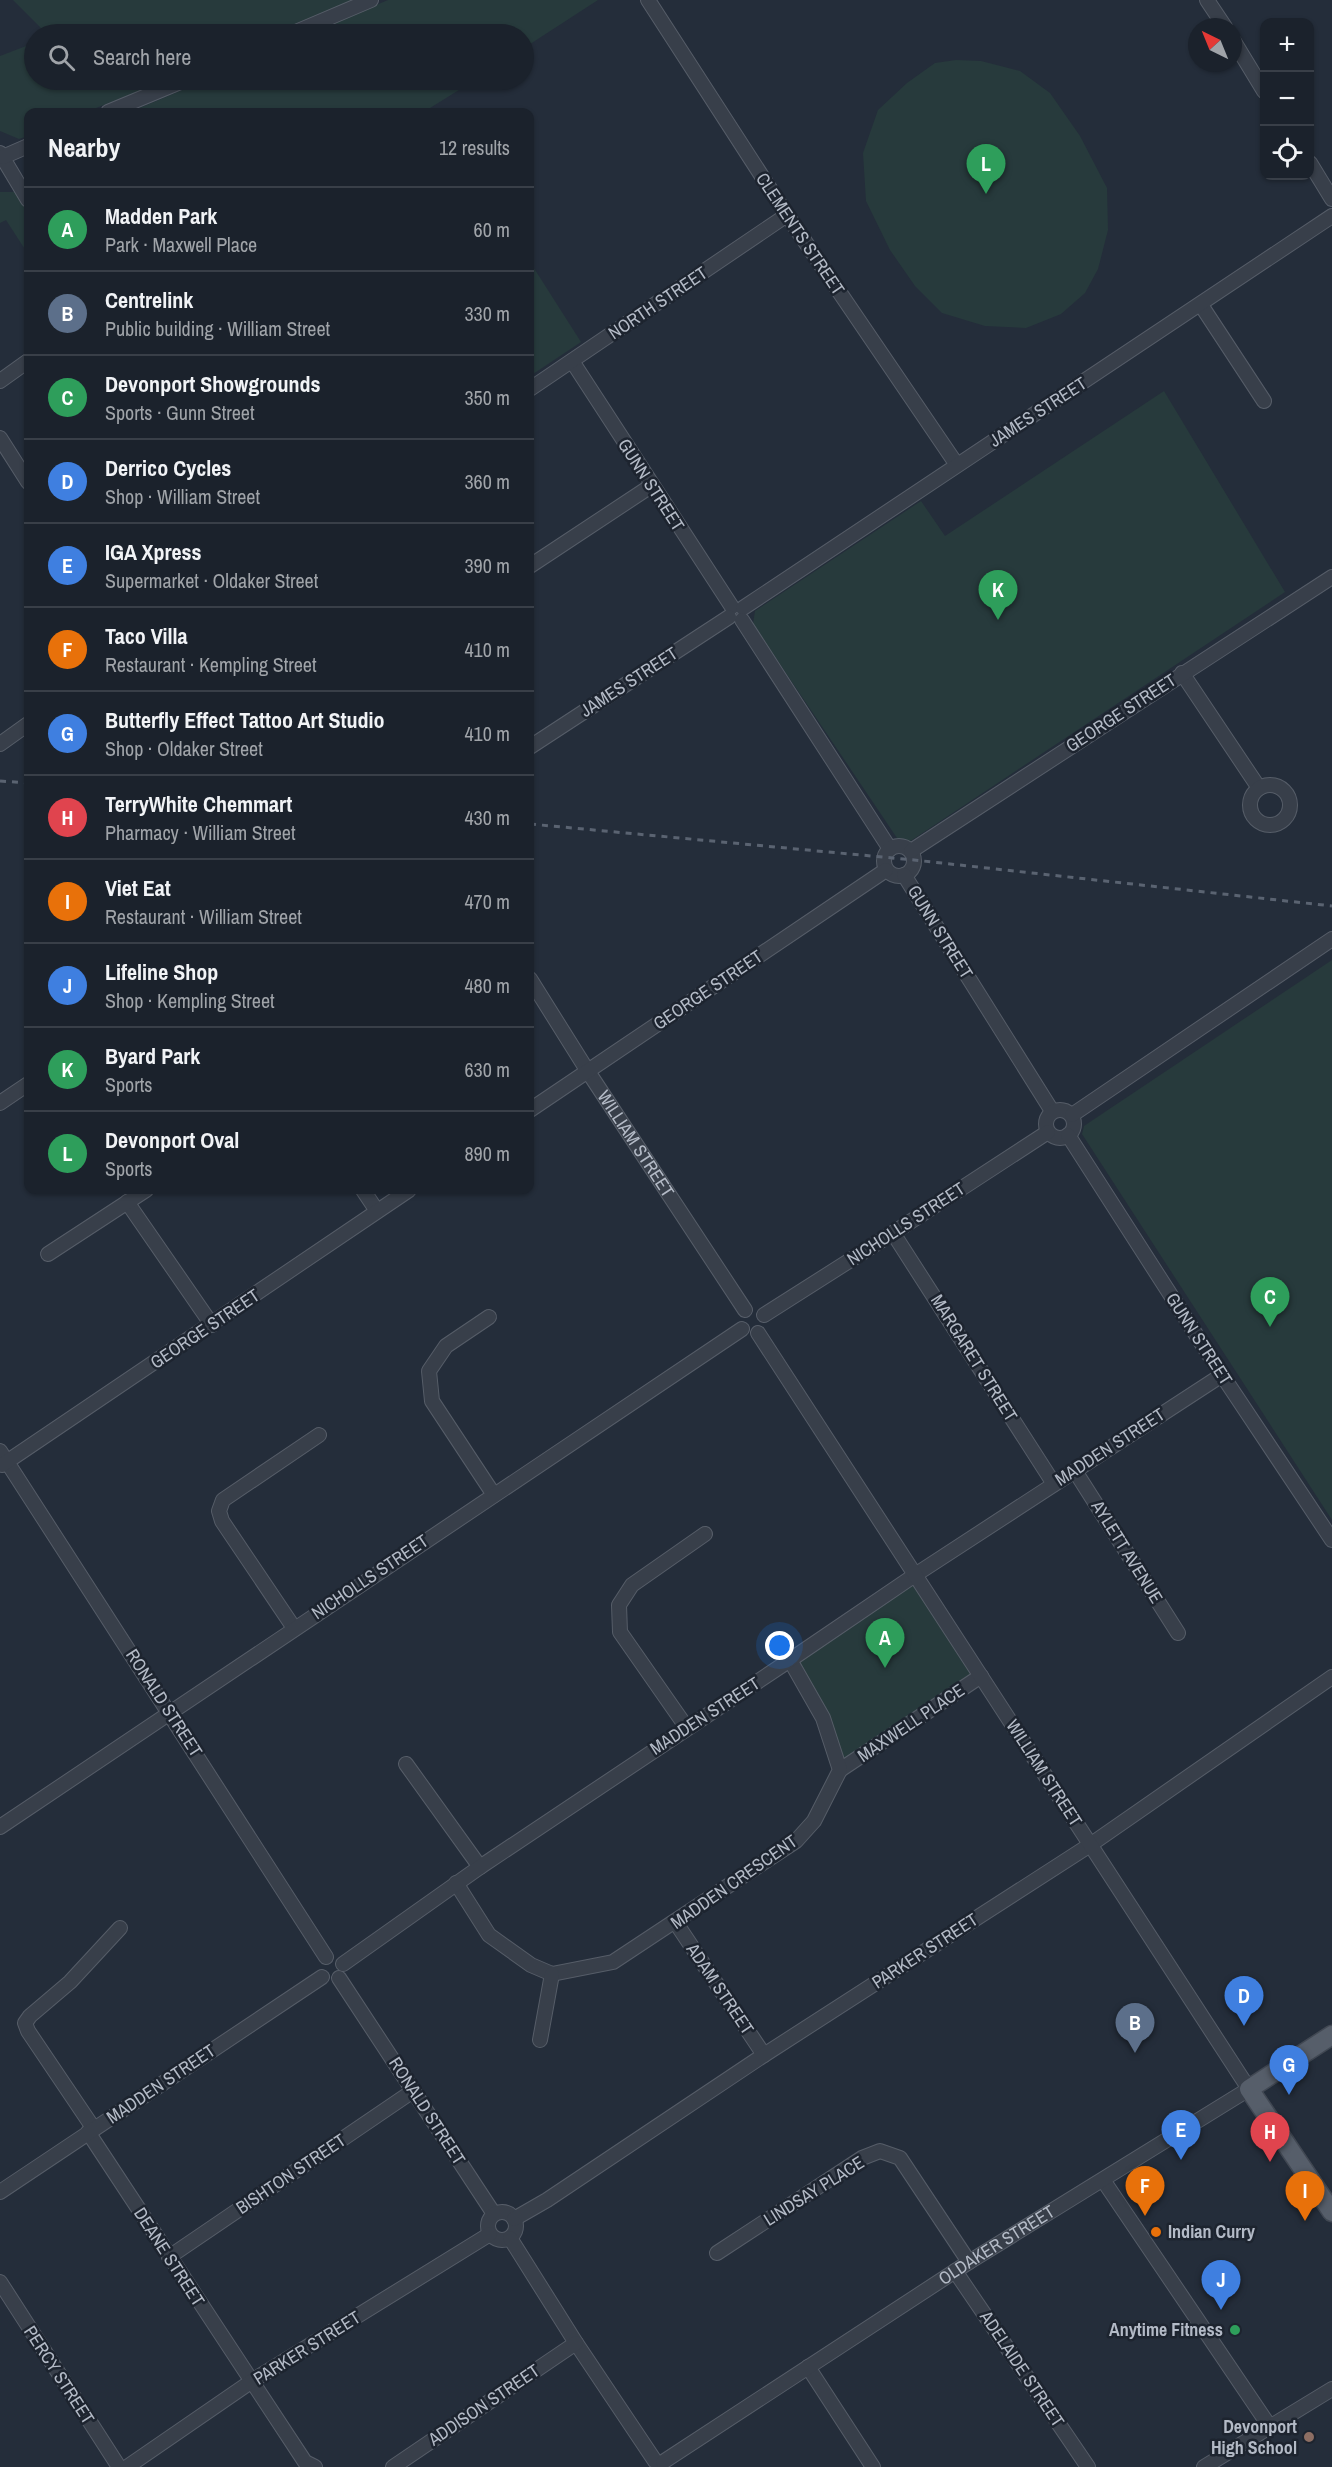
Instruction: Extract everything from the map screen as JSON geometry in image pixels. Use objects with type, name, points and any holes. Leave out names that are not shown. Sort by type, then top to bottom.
[{"type":"main road","name":"OLDAKER STREET","points":[[1249,2089],[1332,2036]]},
{"type":"main road","name":"WILLIAM STREET","points":[[1249,2089],[1332,2212]]},
{"type":"street","points":[[315,24],[371,0]]},
{"type":"street","name":"CLEMENTS STREET","points":[[648,0],[787,216],[957,465]]},
{"type":"street","points":[[1207,0],[1219,18]]},
{"type":"street","points":[[1242,55],[1260,84]]},
{"type":"street","points":[[118,108],[161,90]]},
{"type":"street","points":[[24,147],[1,155],[24,193]]},
{"type":"street","points":[[1314,170],[1332,199]]},
{"type":"street","name":"NORTH STREET","points":[[534,386],[787,216]]},
{"type":"street","name":"JAMES STREET","points":[[534,744],[736,613],[1332,216]]},
{"type":"street","points":[[1201,305],[1264,401]]},
{"type":"street","name":"GUNN STREET","points":[[572,362],[890,849]]},
{"type":"street","points":[[0,381],[24,364]]},
{"type":"street","points":[[0,438],[24,476]]},
{"type":"street","points":[[534,563],[651,486]]},
{"type":"street","name":"GEORGE STREET","points":[[911,851],[1332,577]]},
{"type":"street","points":[[1182,673],[1259,788]]},
{"type":"street","points":[[0,744],[24,727]]},
{"type":"street","points":[[900,846],[911,851],[914,865],[904,875],[894,875],[886,870],[884,858],[890,849],[900,846]]},
{"type":"street","name":"GEORGE STREET","points":[[534,1107],[886,870]]},
{"type":"street","name":"GUNN STREET","points":[[904,875],[1052,1111]]},
{"type":"street","points":[[1072,1115],[1332,939]]},
{"type":"street","name":"WILLIAM STREET","points":[[534,985],[745,1310]]},
{"type":"street","points":[[0,1103],[24,1087]]},
{"type":"street","points":[[1065,1110],[1072,1115],[1074,1124],[1068,1135],[1057,1138],[1048,1132],[1045,1123],[1052,1111],[1065,1110]]},
{"type":"street","name":"NICHOLLS STREET","points":[[764,1315],[1048,1132]]},
{"type":"street","name":"GUNN STREET","points":[[1068,1135],[1222,1375],[1332,1540]]},
{"type":"street","points":[[48,1254],[140,1194]]},
{"type":"street","points":[[366,1194],[377,1211]]},
{"type":"street","name":"GEORGE STREET","points":[[2,1460],[212,1325],[404,1194]]},
{"type":"street","points":[[127,1202],[212,1325]]},
{"type":"street","name":"MARGARET STREET","points":[[893,1233],[1054,1484]]},
{"type":"street","points":[[754,1308],[764,1315],[764,1326],[758,1333],[747,1333],[742,1329],[740,1317],[745,1310],[754,1308]]},
{"type":"street","points":[[489,1317],[446,1346],[429,1371],[432,1401],[494,1495]]},
{"type":"street","name":"NICHOLLS STREET","points":[[0,1827],[742,1329]]},
{"type":"street","name":"WILLIAM STREET","points":[[758,1333],[1249,2089]]},
{"type":"street","name":"MADDEN STREET","points":[[343,1964],[456,1883],[915,1575],[1222,1375]]},
{"type":"street","points":[[294,1628],[222,1521],[219,1511],[223,1500],[319,1435]]},
{"type":"street","name":"RONALD STREET","points":[[2,1460],[170,1714],[326,1957]]},
{"type":"street","name":"AYLETT AVENUE","points":[[1075,1471],[1178,1633]]},
{"type":"street","points":[[687,1728],[620,1632],[619,1605],[632,1585],[705,1534]]},
{"type":"street","points":[[790,1660],[824,1718],[840,1770]]},
{"type":"street","name":"MAXWELL PLACE","points":[[840,1770],[981,1676]]},
{"type":"street","name":"PARKER STREET","points":[[514,2219],[548,2200],[764,2055],[1090,1845],[1332,1677]]},
{"type":"street","points":[[405,1764],[480,1867]]},
{"type":"street","name":"MADDEN CRESCENT","points":[[552,1974],[613,1962],[676,1923],[796,1841],[814,1821],[840,1770]]},
{"type":"street","points":[[456,1883],[489,1935],[531,1965],[552,1974],[540,2040]]},
{"type":"street","name":"ADAM STREET","points":[[676,1923],[764,2055]]},
{"type":"street","name":"DEANE STREET","points":[[120,1928],[70,1982],[30,2016],[26,2023],[28,2031],[169,2257],[252,2381]]},
{"type":"street","points":[[326,1957],[336,1957],[343,1964],[344,1972],[333,1981],[322,1977],[319,1968],[321,1961],[326,1957]]},
{"type":"street","name":"MADDEN STREET","points":[[0,2192],[322,1977]]},
{"type":"street","name":"RONALD STREET","points":[[339,1978],[494,2214]]},
{"type":"street","name":"OLDAKER STREET","points":[[658,2464],[969,2262],[1249,2089]]},
{"type":"street","name":"BISHTON STREET","points":[[169,2257],[413,2091]]},
{"type":"street","name":"LINDSAY PLACE","points":[[717,2253],[862,2158],[880,2151],[900,2158],[969,2262]]},
{"type":"street","points":[[1102,2180],[1270,2427]]},
{"type":"street","points":[[502,2212],[514,2219],[516,2227],[510,2238],[501,2240],[490,2234],[488,2225],[494,2214],[502,2212]]},
{"type":"street","name":"PARKER STREET","points":[[127,2467],[252,2381],[490,2234]]},
{"type":"street","points":[[510,2238],[576,2343],[658,2464]]},
{"type":"street","name":"ADELAIDE STREET","points":[[955,2271],[1088,2467]]},
{"type":"street","name":"PERCY STREET","points":[[0,2282],[119,2467]]},
{"type":"street","name":"ADDISON STREET","points":[[393,2467],[576,2343]]},
{"type":"street","points":[[808,2367],[873,2467]]},
{"type":"street","points":[[252,2381],[305,2462],[315,2467]]},
{"type":"street","points":[[1204,2467],[1332,2389]]},
{"type":"shaded area","points":[[13,0],[361,0],[302,24],[37,24]]},
{"type":"shaded area","points":[[388,0],[598,0],[534,42],[534,24],[332,24]]},
{"type":"shaded area","points":[[24,47],[24,90],[142,90],[96,108],[24,108],[24,137],[19,139],[0,131],[0,56]]},
{"type":"shaded area","points":[[956,60],[981,61],[1020,71],[1050,93],[1080,136],[1107,188],[1108,230],[1098,269],[1085,293],[1061,314],[1026,328],[985,326],[942,313],[915,286],[890,250],[866,201],[863,153],[878,110],[907,83],[935,63]]},
{"type":"shaded area","points":[[182,90],[459,90],[430,108],[140,108]]},
{"type":"shaded area","points":[[0,192],[16,192],[24,206],[24,248],[6,220],[0,223]]},
{"type":"shaded area","points":[[534,268],[581,342],[534,373]]},
{"type":"shaded area","points":[[1164,391],[1285,592],[909,842],[899,841],[753,624],[755,611],[921,501],[945,536]]},
{"type":"shaded area","points":[[1332,960],[1332,1520],[1082,1134],[1084,1126]]},
{"type":"shaded area","points":[[915,1575],[981,1676],[840,1770],[790,1660]]},
{"type":"railway","points":[[0,781],[24,783]]},
{"type":"railway","points":[[534,824],[914,860],[1332,906]]},
{"type":"place","name":"Devonport Oval","points":[[986,194]]},
{"type":"place","name":"Byard Park","points":[[998,620]]},
{"type":"place","name":"Devonport Showgrounds","points":[[1270,1327]]},
{"type":"place","name":"Madden Park","points":[[885,1668]]},
{"type":"place","name":"Derrico Cycles","points":[[1244,2026]]},
{"type":"place","name":"Centrelink","points":[[1135,2053]]},
{"type":"place","name":"Butterfly Effect Tattoo Art Studio","points":[[1289,2095]]},
{"type":"place","name":"IGA Xpress","points":[[1181,2160]]},
{"type":"place","name":"TerryWhite Chemmart","points":[[1270,2162]]},
{"type":"place","name":"Taco Villa","points":[[1145,2216]]},
{"type":"place","name":"Viet Eat","points":[[1305,2221]]},
{"type":"place","name":"Indian Curry","points":[[1156,2232]]},
{"type":"place","name":"Lifeline Shop","points":[[1221,2310]]},
{"type":"place","name":"Anytime Fitness","points":[[1235,2330]]},
{"type":"place","name":"Devonport High School","points":[[1309,2437]]}]
